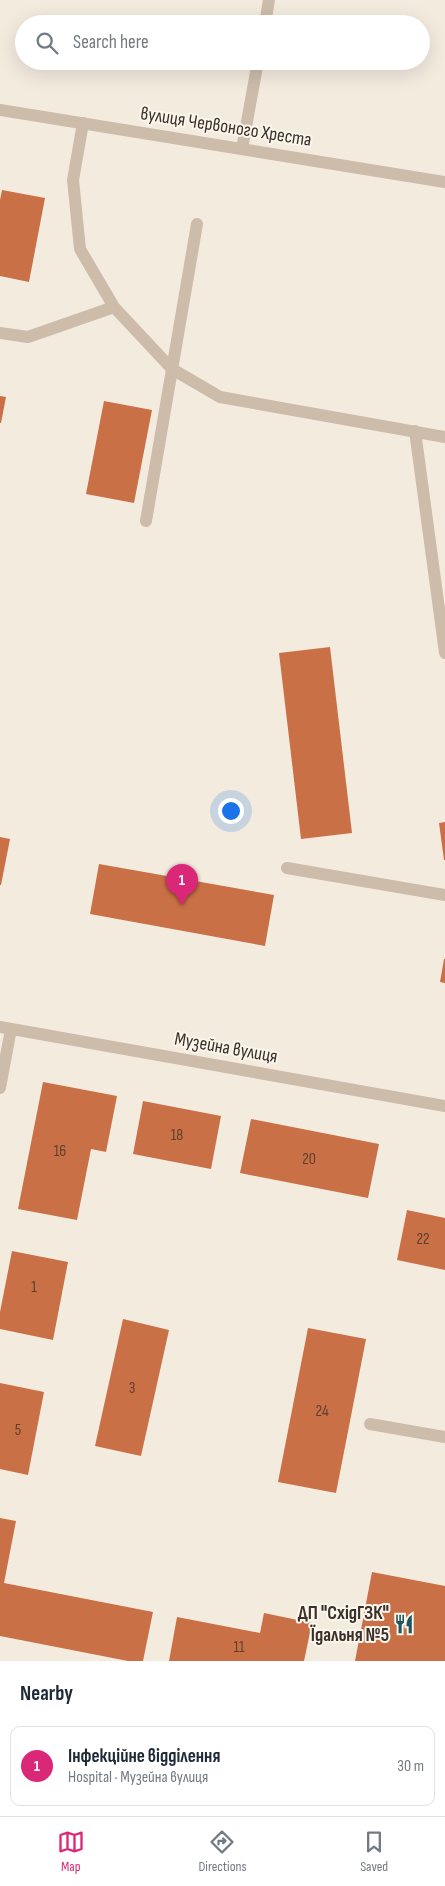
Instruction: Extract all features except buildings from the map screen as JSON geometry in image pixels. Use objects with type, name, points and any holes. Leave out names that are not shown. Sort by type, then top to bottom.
[{"type":"street","points":[[266,15],[269,0]]},
{"type":"street","points":[[242,149],[256,70]]},
{"type":"street","name":"вулиця Червоного Хреста","points":[[0,110],[445,182]]},
{"type":"street","points":[[83,123],[73,180],[80,249],[114,307],[172,368],[220,397],[445,437]]},
{"type":"street","points":[[146,521],[196,224]]},
{"type":"street","points":[[0,333],[28,337],[114,307]]},
{"type":"street","points":[[415,431],[445,653]]},
{"type":"street","points":[[287,868],[445,894]]},
{"type":"street","points":[[0,1088],[5,1028]]},
{"type":"street","name":"Музейна вулиця","points":[[5,1028],[445,1106]]},
{"type":"street","points":[[370,1424],[445,1437]]},
{"type":"place","name":"Інфекційне відділення","points":[[182,905]]},
{"type":"place","name":"ДП \"СхідГЗК\" Їдальня №5","points":[[404,1624]]}]
